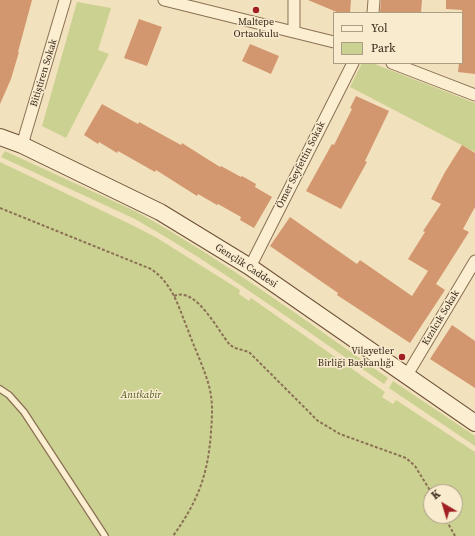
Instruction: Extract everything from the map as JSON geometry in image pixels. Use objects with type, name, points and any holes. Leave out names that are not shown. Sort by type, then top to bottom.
[{"type":"main road","name":"Gençlik Caddesi","points":[[0,137],[22,145],[160,212],[250,267],[408,375],[475,423]]},
{"type":"street","name":"Bitiştiren Sokak","points":[[22,145],[65,0]]},
{"type":"street","points":[[164,0],[333,42]]},
{"type":"street","points":[[294,0],[294,32]]},
{"type":"street","points":[[373,12],[374,0]]},
{"type":"street","name":"Ömer Seyfettin Sokak","points":[[250,267],[352,64]]},
{"type":"street","points":[[395,64],[475,95]]},
{"type":"street","name":"Kızılcık Sokak","points":[[408,375],[475,261]]},
{"type":"lane","points":[[0,389],[9,395],[24,412],[105,536]]},
{"type":"path","points":[[0,208],[151,269],[165,280],[174,296],[208,382],[213,412],[210,451],[201,487],[187,516],[173,536]]},
{"type":"path","points":[[174,296],[182,294],[194,300],[205,311],[230,345],[249,352],[318,421],[340,434],[406,458],[415,466],[427,484]]},
{"type":"path","points":[[448,524],[455,536]]},
{"type":"green space","points":[[77,2],[111,8],[98,50],[109,54],[66,138],[42,126]]},
{"type":"green space","points":[[362,64],[375,64],[475,103],[475,152],[350,87]]},
{"type":"green space","points":[[5,151],[137,212],[170,231],[265,292],[388,378],[384,384],[261,299],[199,258],[135,219],[1,157]]},
{"type":"green space","name":"Anıtkabir","points":[[0,162],[157,238],[240,290],[239,294],[249,301],[251,298],[385,392],[382,397],[393,404],[396,400],[475,452],[475,536],[0,536]]},
{"type":"green space","points":[[393,381],[475,436],[475,446],[389,388]]},
{"type":"building","points":[[0,0],[32,0],[11,79],[0,104]]},
{"type":"building","points":[[308,0],[351,0],[350,12],[337,12]]},
{"type":"building","points":[[381,0],[422,0],[421,12],[380,12]]},
{"type":"building","points":[[446,0],[475,0],[475,74],[458,72],[459,64],[463,64],[463,12],[462,10],[446,9]]},
{"type":"building","points":[[139,19],[162,27],[147,66],[124,58]]},
{"type":"building","points":[[250,44],[279,56],[271,74],[242,61]]},
{"type":"building","points":[[356,96],[389,111],[365,161],[367,162],[341,209],[306,191],[332,144],[334,145],[352,109],[350,108]]},
{"type":"building","points":[[102,104],[181,145],[182,143],[220,167],[221,166],[256,184],[255,187],[272,197],[254,228],[240,220],[241,217],[198,194],[197,196],[156,170],[155,172],[118,151],[117,153],[84,135]]},
{"type":"building","points":[[462,145],[475,153],[475,207],[463,229],[469,232],[436,284],[445,290],[410,343],[337,295],[338,293],[270,246],[290,217],[357,264],[360,260],[412,296],[428,271],[408,259],[425,232],[423,231],[441,204],[431,199],[445,172]]},
{"type":"building","points":[[452,325],[475,341],[475,388],[430,359]]},
{"type":"place","name":"Maltepe Ortaokulu","points":[[256,10]]},
{"type":"place","name":"Vilayetler Birliği Başkanlığı","points":[[402,357]]}]
